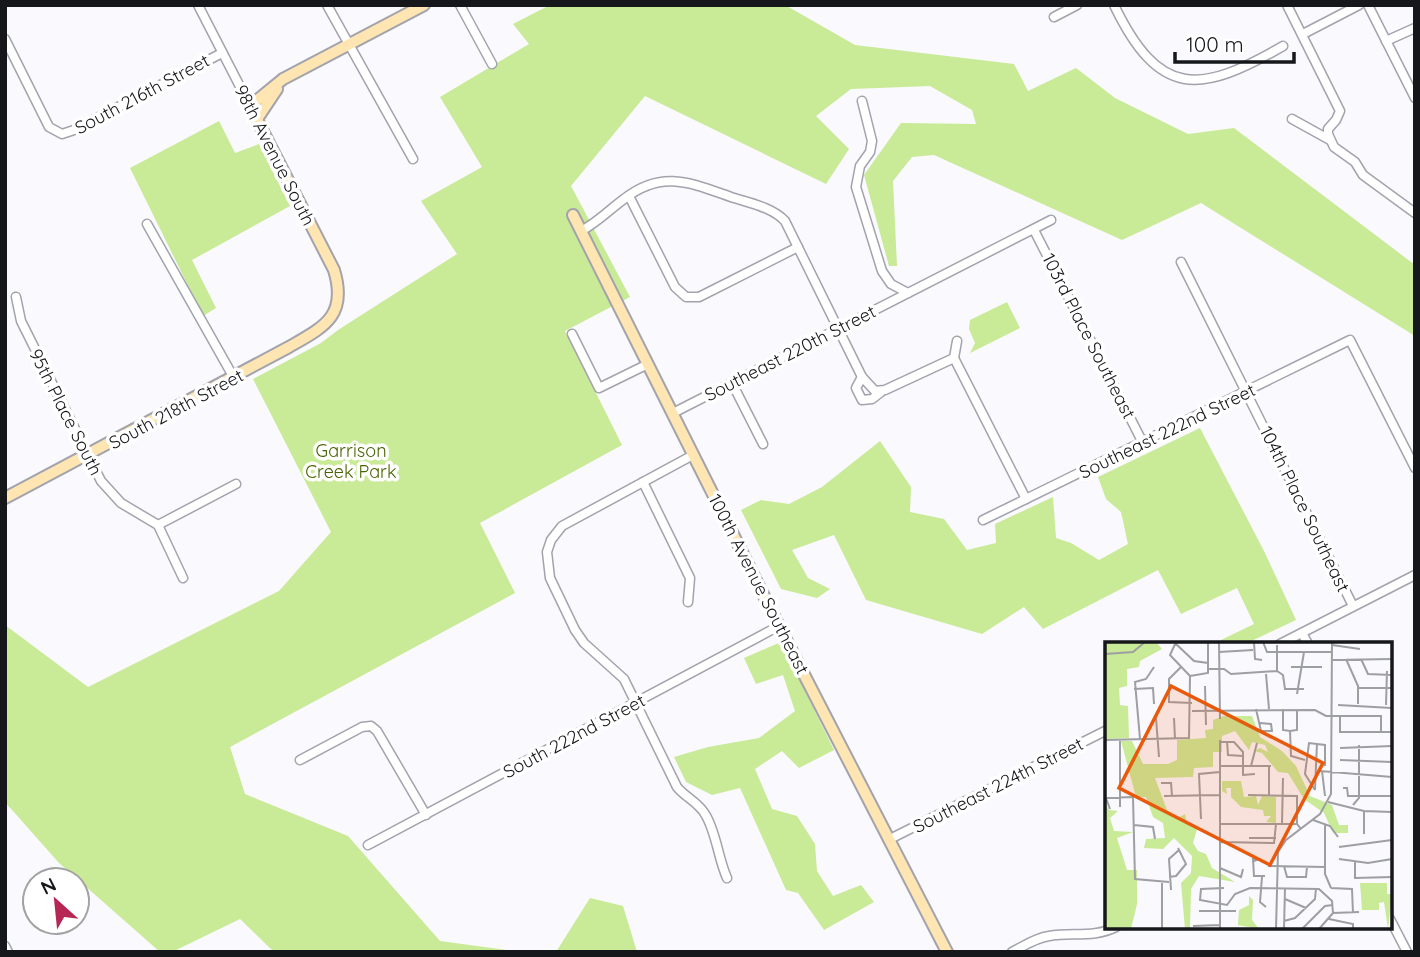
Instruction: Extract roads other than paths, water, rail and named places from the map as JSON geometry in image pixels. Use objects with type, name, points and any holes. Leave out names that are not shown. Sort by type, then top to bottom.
[{"type":"street","name":"98th Avenue South","points":[[198,5],[334,270],[337,281],[336,308]]},
{"type":"street","points":[[327,5],[413,159]]},
{"type":"street","points":[[250,106],[270,88],[301,70],[424,5]]},
{"type":"street","points":[[460,5],[492,64]]},
{"type":"street","points":[[1054,17],[1077,5]]},
{"type":"street","points":[[1114,5],[1134,43],[1158,68],[1183,80],[1199,81],[1224,73],[1283,46]]},
{"type":"street","points":[[1287,5],[1340,111],[1328,129],[1330,141]]},
{"type":"street","points":[[1303,34],[1359,5]]},
{"type":"street","points":[[1368,5],[1415,98]]},
{"type":"street","points":[[1387,41],[1415,28]]},
{"type":"street","name":"South 216th Street","points":[[5,39],[49,127],[62,134],[222,52]]},
{"type":"street","points":[[257,119],[275,90],[301,70]]},
{"type":"street","points":[[862,101],[872,141],[870,152],[860,166],[856,187],[881,271],[891,284],[908,293]]},
{"type":"street","points":[[1292,119],[1330,141],[1355,162],[1363,175],[1415,213]]},
{"type":"street","points":[[581,231],[598,223],[629,196],[653,183],[679,180],[777,213],[785,221],[862,377],[876,390]]},
{"type":"street","points":[[629,196],[675,287],[680,293],[692,298],[699,297],[798,247]]},
{"type":"street","name":"100th Avenue Southeast","points":[[573,215],[779,626],[947,952]]},
{"type":"street","name":"Southeast 220th Street","points":[[673,413],[1051,220]]},
{"type":"street","points":[[148,224],[234,378]]},
{"type":"street","name":"103rd Place Southeast","points":[[1034,230],[1143,443]]},
{"type":"street","name":"104th Place Southeast","points":[[1181,262],[1353,606]]},
{"type":"street","name":"95th Place South","points":[[16,297],[21,321],[88,456],[111,494],[158,525]]},
{"type":"street","name":"South 218th Street","points":[[5,498],[234,378],[323,327],[332,318],[336,308]]},
{"type":"street","points":[[572,334],[599,388],[648,364]]},
{"type":"street","points":[[957,341],[954,358],[1026,499]]},
{"type":"street","name":"Southeast 222nd Street","points":[[983,520],[1350,341],[1415,468]]},
{"type":"street","points":[[862,377],[856,388],[862,400],[872,399],[876,390],[954,358]]},
{"type":"street","points":[[732,383],[763,444]]},
{"type":"street","points":[[693,455],[562,526],[551,540],[547,552],[550,578],[575,630],[584,643],[620,675],[637,703],[677,787],[701,808],[709,820],[719,860],[727,877]]},
{"type":"street","points":[[643,482],[690,578],[688,602]]},
{"type":"street","points":[[183,578],[158,525],[236,484]]},
{"type":"street","points":[[1284,642],[1415,575]]},
{"type":"street","name":"South 222nd Street","points":[[368,845],[779,626]]},
{"type":"street","points":[[1302,633],[1307,642]]},
{"type":"street","points":[[300,760],[362,727],[371,726],[377,731],[426,815]]},
{"type":"street","name":"Southeast 224th Street","points":[[890,839],[1105,731]]},
{"type":"street","points":[[1392,923],[1407,952]]},
{"type":"street","points":[[1012,952],[1036,939],[1048,936],[1095,935],[1111,929]]},
{"type":"street","points":[[5,946],[8,952]]},
{"type":"park label","name":"Garrison Creek Park","points":[[351,460]]}]
